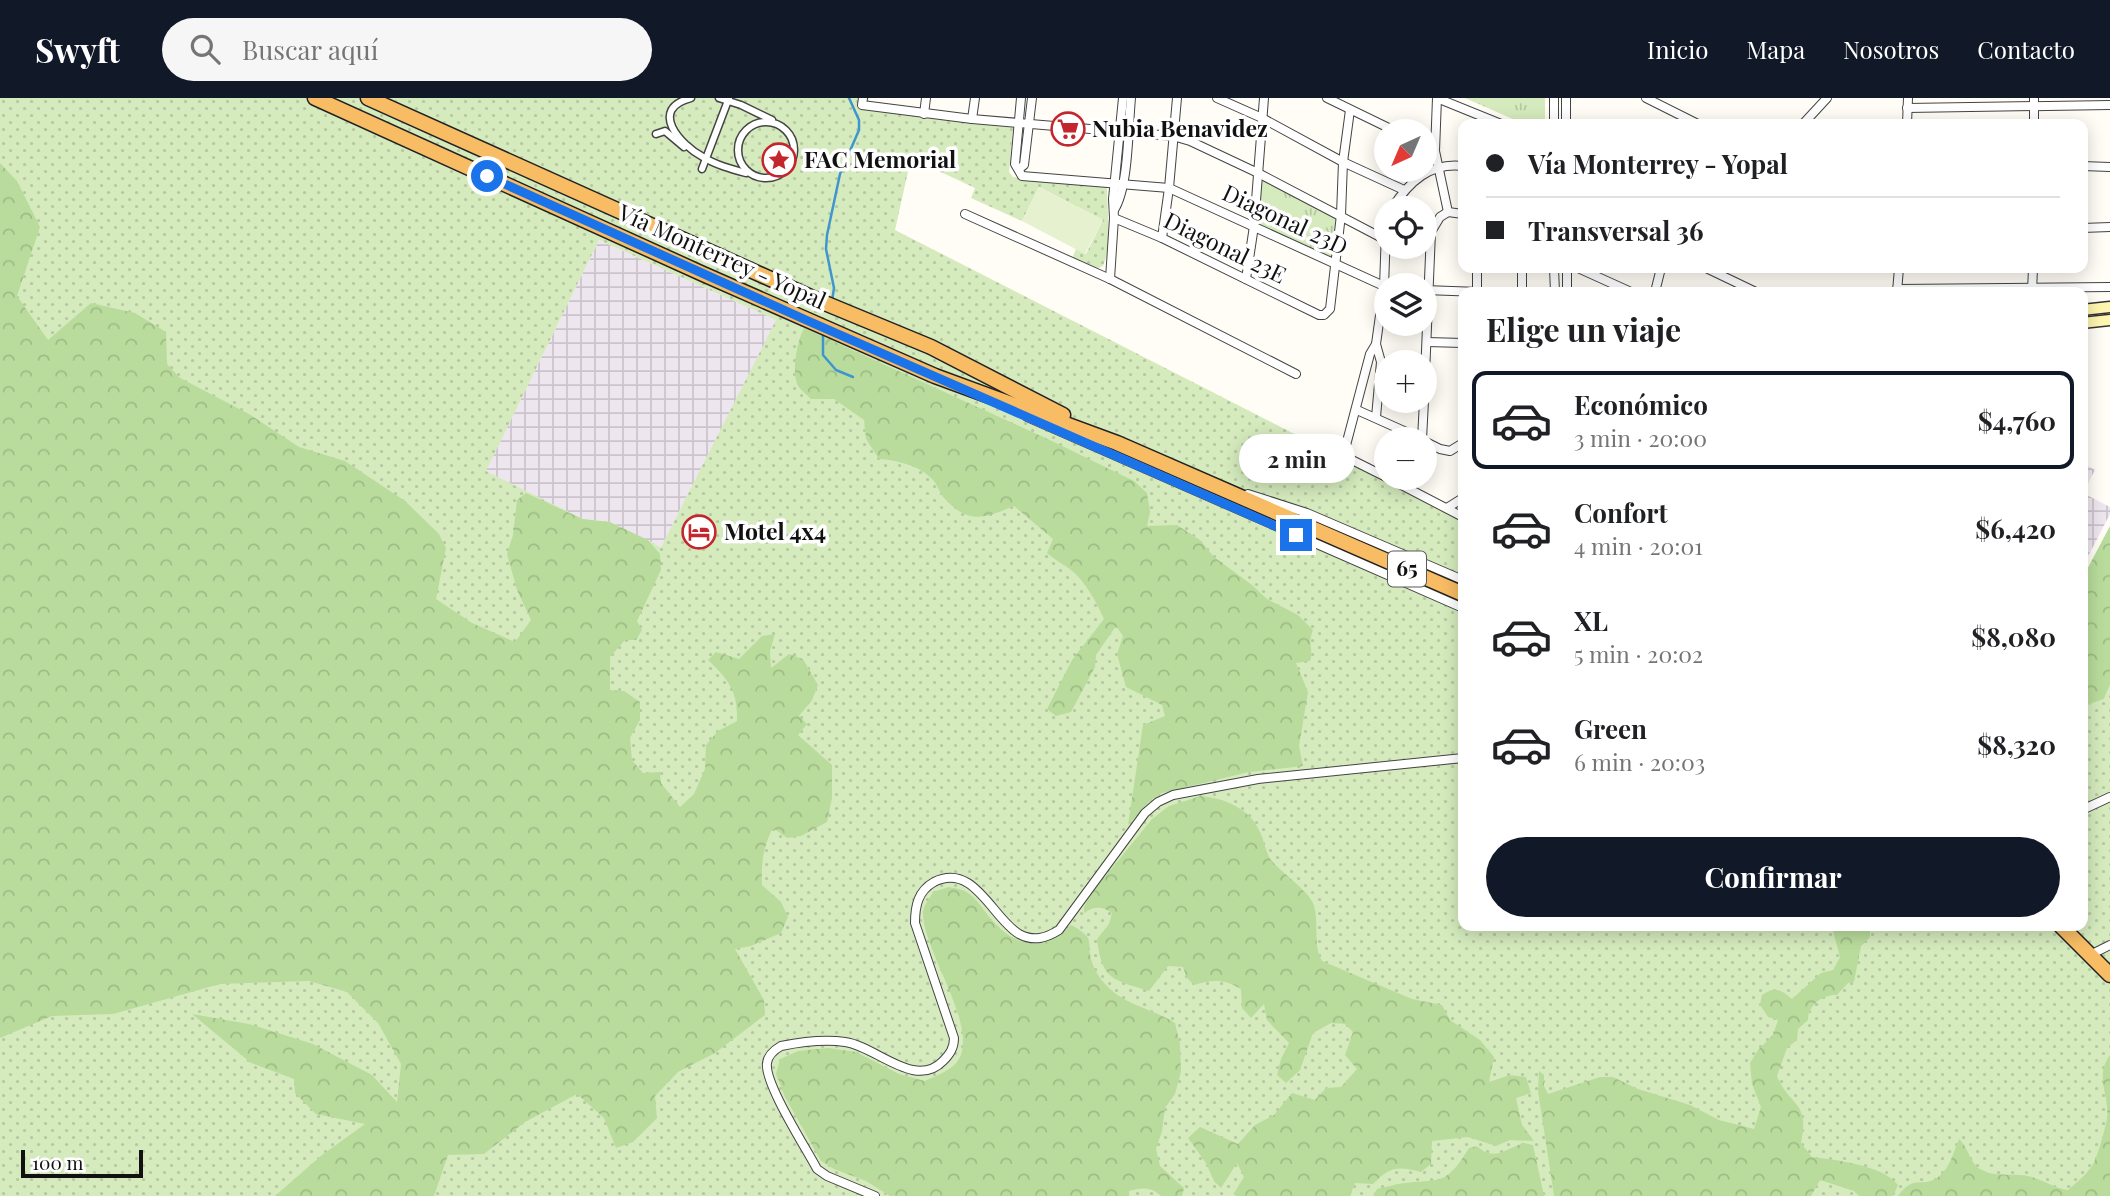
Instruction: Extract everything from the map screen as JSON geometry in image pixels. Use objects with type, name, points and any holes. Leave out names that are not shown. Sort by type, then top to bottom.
[{"type":"highway","name":"Vía Monterrey - Yopal","points":[[314,98],[935,376],[1117,443],[1458,592]]},
{"type":"highway","name":"Vía Monterrey - Yopal","points":[[368,98],[815,299],[931,347],[1117,443]]},
{"type":"highway","points":[[2066,931],[2110,975]]},
{"type":"main road","points":[[2088,309],[2110,307]]},
{"type":"main road","points":[[2088,322],[2110,320]]},
{"type":"street","points":[[691,98],[674,106],[670,113],[670,122],[679,136],[704,158]]},
{"type":"street","points":[[656,134],[665,131],[684,147],[704,158],[761,179],[783,172],[795,149],[792,137],[785,128],[728,99],[719,98]]},
{"type":"street","points":[[924,114],[926,98]]},
{"type":"street","points":[[972,119],[975,98]]},
{"type":"street","points":[[1021,98],[1015,164],[1019,169],[1024,164],[1032,98]]},
{"type":"street","points":[[1123,98],[1124,133]]},
{"type":"street","points":[[1110,279],[1114,214],[1131,98]]},
{"type":"street","points":[[1161,238],[1169,188],[1177,98]]},
{"type":"street","points":[[1217,98],[1404,190]]},
{"type":"street","points":[[1246,279],[1254,226],[1264,98]]},
{"type":"street","points":[[1327,98],[1374,121]]},
{"type":"street","points":[[1436,119],[1437,98],[1489,119]]},
{"type":"street","points":[[1555,98],[1555,119]]},
{"type":"street","points":[[1566,98],[1566,119]]},
{"type":"street","points":[[1646,98],[1664,103],[1690,119]]},
{"type":"street","points":[[1807,119],[1827,98]]},
{"type":"street","points":[[702,169],[728,99]]},
{"type":"street","points":[[863,101],[924,114],[1173,136],[1190,141],[1374,229]]},
{"type":"street","points":[[1908,103],[2034,102],[2110,105]]},
{"type":"street","points":[[1335,265],[1350,110]]},
{"type":"street","points":[[751,175],[739,160],[742,137],[758,123],[776,122]]},
{"type":"street","points":[[1437,161],[1448,212]]},
{"type":"street","points":[[1400,196],[1423,173],[1438,166],[1458,166]]},
{"type":"street","points":[[2088,166],[2110,167]]},
{"type":"street","name":"Diagonal 23D","points":[[1019,169],[1020,174],[1025,176],[1169,188],[1374,282]]},
{"type":"street","points":[[1428,273],[1431,232],[1440,217],[1448,212],[1458,212]]},
{"type":"street","points":[[965,214],[1110,279],[1296,374]]},
{"type":"street","name":"Diagonal 23E","points":[[1114,214],[1319,315],[1328,313],[1330,309],[1335,265]]},
{"type":"street","points":[[2088,228],[2110,228]]},
{"type":"street","points":[[1589,273],[1620,287]]},
{"type":"street","points":[[1716,273],[1746,287]]},
{"type":"street","points":[[2088,288],[2110,287]]},
{"type":"street","points":[[1437,290],[1458,291]]},
{"type":"street","points":[[1374,470],[1350,458],[1345,449],[1368,360],[1377,336]]},
{"type":"street","points":[[1427,336],[1427,350]]},
{"type":"street","points":[[1427,342],[1458,343]]},
{"type":"street","points":[[1376,344],[1381,362],[1376,417]]},
{"type":"street","name":"65","points":[[935,376],[1458,606]]},
{"type":"street","points":[[1357,410],[1396,427]]},
{"type":"street","points":[[1437,447],[1450,451],[1458,446]]},
{"type":"street","name":"65","points":[[1184,472],[1307,513],[1458,578]]},
{"type":"street","points":[[1412,490],[1458,514]]},
{"type":"street","points":[[1447,508],[1458,501]]},
{"type":"street","points":[[875,1196],[827,1176],[817,1169],[769,1080],[767,1062],[769,1056],[781,1046],[828,1041],[862,1046],[917,1072],[931,1071],[949,1055],[954,1046],[954,1038],[915,923],[915,906],[929,886],[942,878],[964,881],[974,887],[1018,933],[1032,939],[1047,938],[1059,930],[1145,813],[1173,795],[1258,779],[1458,759]]},
{"type":"street","points":[[2088,807],[2110,797]]},
{"type":"street","points":[[2090,955],[2110,945]]},
{"type":"shaded area","points":[[599,240],[777,320],[661,547],[610,522],[583,519],[485,472]]},
{"type":"shaded area","points":[[2088,466],[2095,470],[2088,483]]},
{"type":"shaded area","points":[[2088,496],[2110,507],[2110,514],[2088,556]]},
{"type":"green space","points":[[0,98],[869,98],[868,108],[924,118],[1013,127],[1009,172],[1013,177],[1107,186],[1108,239],[1103,266],[1094,270],[1072,259],[1076,249],[1086,254],[1103,220],[1039,187],[1022,221],[971,198],[975,188],[911,158],[895,230],[1374,475],[1374,490],[1404,490],[1458,517],[1458,931],[2088,931],[2088,705],[2104,699],[2110,685],[2110,1196],[0,1196]],"holes":[[[599,240],[776,320],[661,547],[610,522],[583,519],[486,471]]]},
{"type":"green space","points":[[1465,98],[1545,98],[1545,119],[1513,119]]},
{"type":"green space","points":[[0,163],[17,181],[40,227],[17,296],[48,340],[91,303],[135,313],[166,332],[167,364],[180,378],[249,414],[299,447],[345,461],[405,501],[439,534],[446,548],[436,599],[472,623],[515,642],[531,620],[517,590],[507,554],[513,535],[517,500],[526,493],[583,519],[610,522],[648,540],[660,554],[661,570],[637,621],[642,630],[636,640],[625,640],[610,657],[610,690],[624,691],[640,702],[640,720],[630,738],[632,760],[643,773],[660,772],[661,783],[680,807],[694,794],[705,769],[706,745],[718,731],[737,721],[736,702],[731,687],[708,660],[716,652],[739,659],[762,636],[775,634],[770,651],[771,668],[789,654],[803,659],[818,685],[812,700],[799,716],[807,724],[798,735],[832,765],[832,798],[827,822],[801,836],[787,838],[773,828],[767,842],[762,863],[762,885],[781,902],[788,917],[781,933],[751,946],[735,949],[764,1000],[765,1015],[715,1053],[678,1072],[655,1096],[657,1118],[633,1142],[616,1148],[604,1118],[577,1094],[525,1122],[484,1154],[448,1155],[434,1196],[275,1196],[322,1155],[365,1124],[316,1114],[295,1093],[294,1079],[251,1063],[192,1014],[249,1024],[313,1044],[372,1075],[397,1102],[401,1064],[378,1023],[347,992],[309,981],[220,984],[113,1014],[52,1016],[0,1038]]},
{"type":"green space","points":[[1260,178],[1338,219],[1332,261],[1256,224]]},
{"type":"green space","points":[[1039,187],[1103,220],[1085,254],[1022,221]]},
{"type":"green space","points":[[804,328],[1134,481],[1147,493],[1150,512],[1147,526],[1177,525],[1200,540],[1214,557],[1267,599],[1298,615],[1313,630],[1310,661],[1296,663],[1308,692],[1299,746],[1303,766],[1249,772],[1162,793],[1150,801],[1128,825],[1143,725],[1165,716],[1162,705],[1126,687],[1117,654],[1123,636],[1116,626],[1096,655],[1095,667],[1071,712],[1056,716],[1047,709],[1072,660],[1104,619],[1090,593],[1071,570],[1047,553],[1053,539],[1014,506],[986,516],[962,513],[945,499],[934,482],[919,469],[879,459],[866,439],[864,420],[834,399],[811,399],[798,386],[795,373],[797,349]]},
{"type":"green space","points":[[2110,526],[2110,685],[2104,699],[2088,705],[2088,568]]},
{"type":"green space","points":[[1201,796],[1234,806],[1255,822],[1271,860],[1313,903],[1317,947],[1322,961],[1412,999],[1442,1005],[1450,1020],[1480,1040],[1494,1057],[1489,1082],[1510,1075],[1526,1077],[1531,1093],[1516,1098],[1522,1125],[1534,1141],[1510,1140],[1496,1146],[1468,1137],[1432,1141],[1431,1164],[1421,1172],[1395,1169],[1373,1184],[1355,1183],[1350,1196],[1236,1196],[1234,1193],[1244,1177],[1237,1163],[1221,1188],[1214,1181],[1206,1163],[1188,1138],[1200,1127],[1238,1144],[1255,1125],[1274,1115],[1292,1093],[1315,1100],[1326,1088],[1341,1087],[1357,1069],[1345,1055],[1353,1032],[1345,1024],[1331,1023],[1313,1033],[1300,1070],[1286,1083],[1277,1075],[1289,1043],[1267,1020],[1264,1004],[1251,1018],[1242,1008],[1241,989],[1219,981],[1194,985],[1187,978],[1183,967],[1168,966],[1149,991],[1118,980],[1106,971],[1097,939],[1109,924],[1112,913],[1098,908],[1084,913],[1090,895],[1152,819],[1169,806]]},
{"type":"green space","points":[[949,887],[969,894],[1000,929],[1020,941],[1040,943],[1061,934],[1071,925],[1075,927],[1088,938],[1092,963],[1108,987],[1124,999],[1175,1023],[1180,1044],[1181,1072],[1175,1094],[1165,1108],[1156,1149],[1160,1166],[1184,1188],[1182,1196],[1161,1196],[1153,1191],[1138,1189],[1129,1191],[1129,1196],[890,1196],[866,1181],[821,1161],[785,1097],[776,1074],[780,1059],[798,1051],[828,1048],[856,1052],[899,1074],[925,1081],[946,1071],[957,1062],[963,1048],[962,1030],[957,1010],[931,946],[923,911],[933,892]]},
{"type":"green space","points":[[1833,931],[1870,931],[1870,937],[1861,946],[1854,982],[1848,983],[1837,995],[1827,996],[1813,1005],[1808,1020],[1798,1029],[1797,1040],[1787,1048],[1777,1076],[1801,1111],[1801,1143],[1812,1157],[1858,1165],[1882,1173],[1898,1185],[1893,1196],[1859,1196],[1854,1191],[1820,1180],[1811,1196],[1554,1196],[1538,1091],[1539,1071],[1544,1075],[1544,1086],[1548,1094],[1600,1077],[1613,1077],[1638,1089],[1690,1105],[1719,1120],[1754,1129],[1761,1107],[1752,1084],[1750,1063],[1773,1035],[1778,1020],[1768,1017],[1760,1005],[1762,995],[1770,990],[1777,990],[1792,999],[1821,973],[1833,970],[1840,957]]},
{"type":"green space","points":[[2110,1055],[2110,1196],[1898,1196],[1913,1183],[1937,1178],[1951,1160],[1959,1139],[1982,1170],[1994,1174],[2032,1177],[2068,1190],[2092,1166],[2101,1144],[2107,1119],[2103,1071]]},
{"type":"green space","points":[[1524,1143],[1533,1145],[1544,1196],[1373,1196],[1377,1189],[1443,1178],[1455,1169],[1469,1148],[1477,1146],[1494,1154]]},
{"type":"waterway","points":[[832,301],[834,288],[826,249],[827,235],[840,174],[859,130],[859,120],[849,98]]},
{"type":"waterway","points":[[823,331],[823,355],[836,370],[853,377]]},
{"type":"place","name":"Nubia Benavidez","points":[[1068,129]]},
{"type":"place","name":"FAC Memorial","points":[[779,160]]},
{"type":"place","name":"Motel 4x4","points":[[699,532]]},
{"type":"route","points":[[487,176],[806,320],[1296,535]]}]
